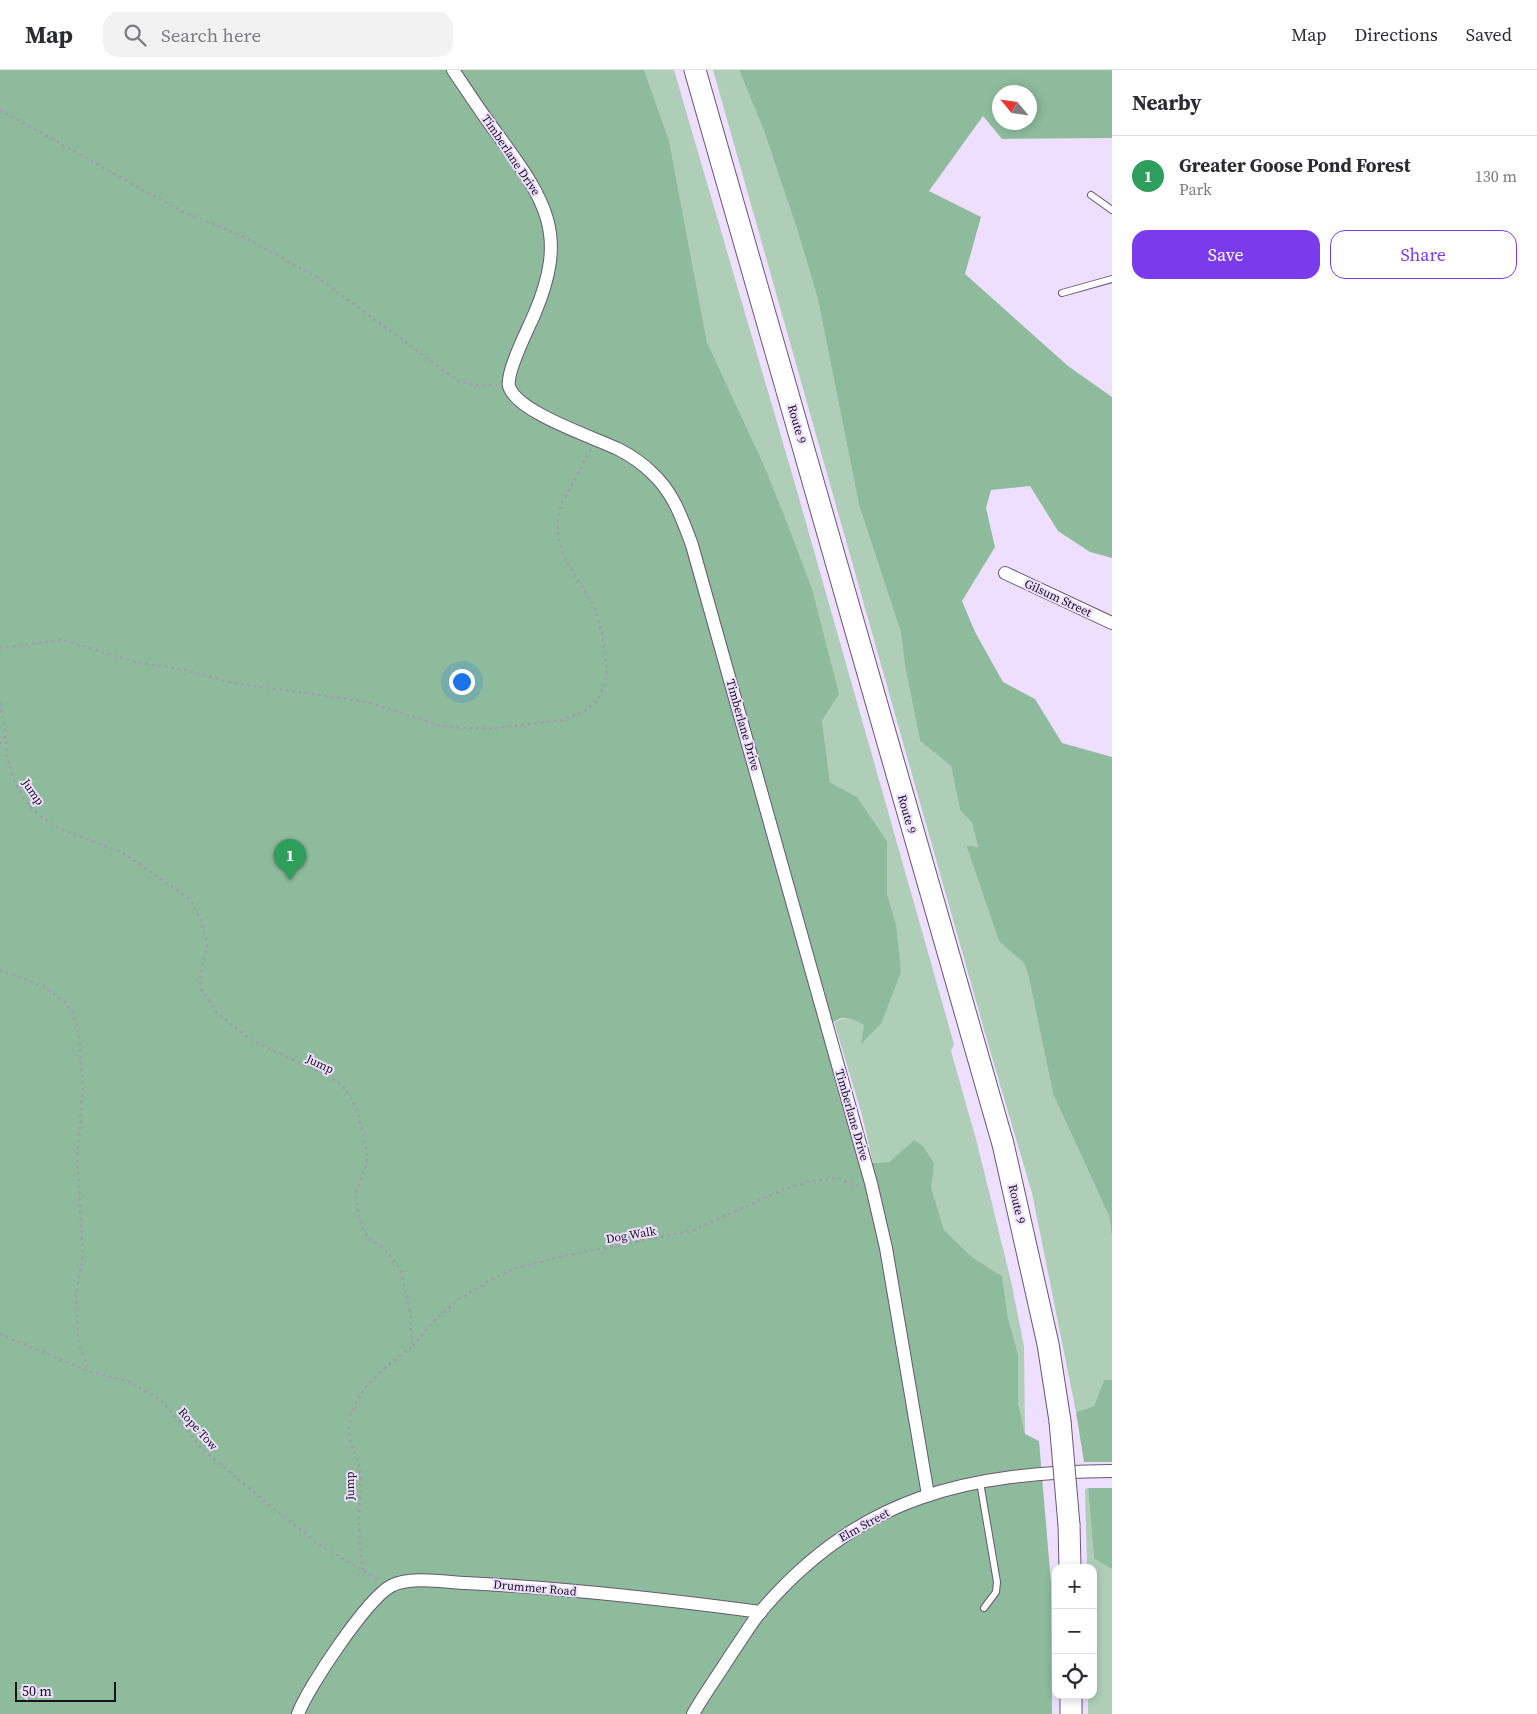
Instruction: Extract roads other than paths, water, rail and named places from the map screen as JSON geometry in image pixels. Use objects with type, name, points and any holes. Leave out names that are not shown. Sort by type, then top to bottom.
[{"type":"highway","name":"Route 9","points":[[695,70],[1002,1144],[1048,1344],[1060,1421],[1069,1525],[1070,1564]]},
{"type":"highway","points":[[1071,1699],[1071,1714]]},
{"type":"street","name":"Timberlane Drive","points":[[453,70],[528,176],[539,196],[548,220],[551,239],[548,278],[542,297],[511,369],[509,385],[515,396],[523,404],[540,414],[637,460],[653,473],[664,486],[681,515],[694,554],[871,1183],[893,1287],[928,1495]]},
{"type":"street","name":"Gilsum Street","points":[[1005,573],[1112,623]]},
{"type":"street","name":"Elm Street","points":[[693,1714],[760,1612],[804,1566],[845,1534],[881,1515],[928,1495],[980,1481],[1042,1473],[1112,1471]]},
{"type":"street","name":"Drummer Road","points":[[298,1714],[337,1648],[375,1598],[390,1586],[400,1583],[416,1581],[500,1585],[643,1598],[760,1612]]},
{"type":"lane","points":[[1091,195],[1112,210]]},
{"type":"lane","points":[[1062,293],[1112,279]]},
{"type":"lane","points":[[980,1481],[997,1582],[996,1592],[984,1608]]},
{"type":"place","name":"Greater Goose Pond Forest","points":[[290,880]]}]
